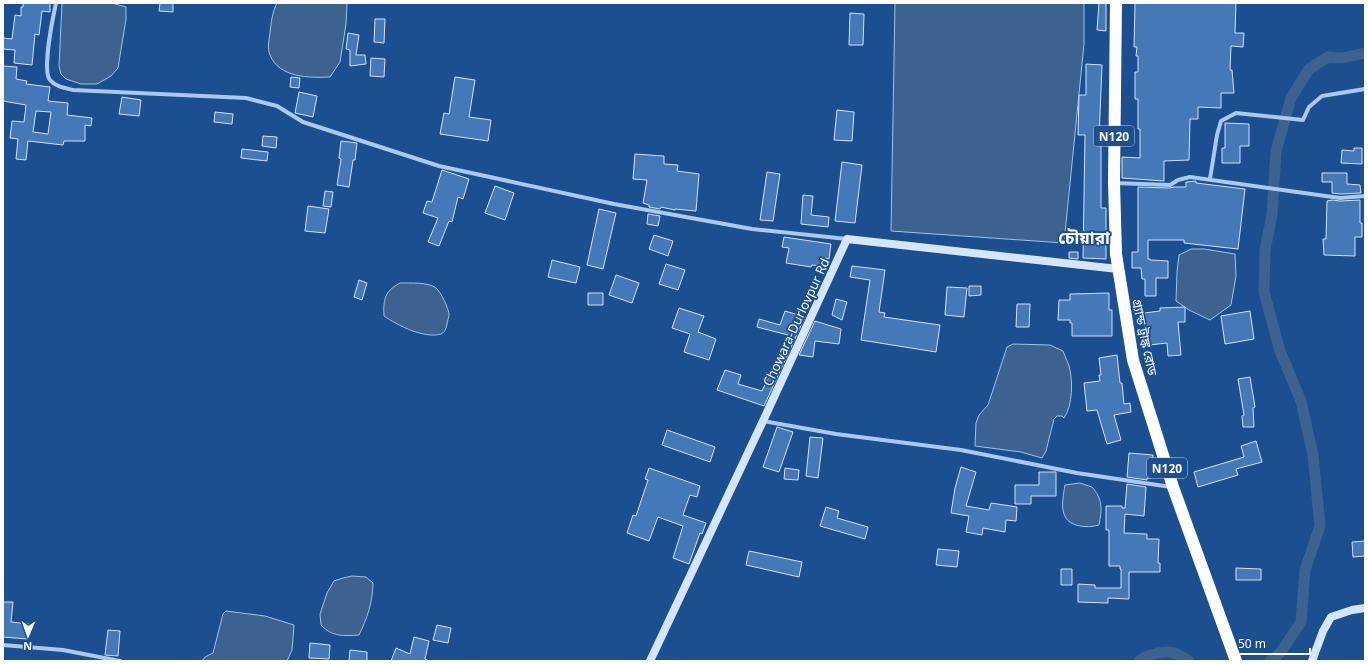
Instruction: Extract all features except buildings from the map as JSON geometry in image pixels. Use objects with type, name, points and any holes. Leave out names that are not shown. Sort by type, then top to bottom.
[{"type":"highway","name":"গ্র্যান্ড ট্রাঙ্ক রোড","points":[[1116,3],[1114,182],[1118,269],[1134,360],[1174,487],[1236,661]]},
{"type":"street","points":[[56,3],[46,67],[49,80],[58,86],[73,90],[246,98],[277,106],[303,122],[440,166],[614,204],[752,229],[1118,269]]},
{"type":"street","points":[[1210,180],[1217,135],[1221,120],[1236,113],[1304,119],[1309,107],[1322,96],[1365,89]]},
{"type":"street","points":[[1114,182],[1170,186],[1178,180],[1190,177],[1292,190],[1340,198],[1365,196]]},
{"type":"street","name":"Chowara-Durlovpur Rd","points":[[650,661],[764,422],[848,239]]},
{"type":"street","points":[[764,422],[836,434],[961,450],[1077,473],[1174,487]]},
{"type":"street","points":[[1312,661],[1323,631],[1331,617],[1352,610],[1365,608]]},
{"type":"street","points":[[3,645],[62,650],[120,661]]},
{"type":"water","points":[[62,3],[112,3],[126,7],[126,19],[118,68],[111,76],[97,84],[81,84],[66,79],[61,74],[59,66]]},
{"type":"water","points":[[277,3],[347,3],[346,24],[340,62],[330,77],[305,77],[296,75],[280,68],[274,63],[269,52],[268,44],[272,18]]},
{"type":"water","points":[[895,3],[1084,3],[1084,44],[1064,243],[891,231]]},
{"type":"water","points":[[1191,249],[1204,249],[1235,254],[1236,276],[1231,305],[1210,320],[1189,310],[1176,301],[1179,255]]},
{"type":"water","points":[[400,283],[424,284],[433,286],[438,290],[449,312],[445,330],[441,334],[427,335],[419,333],[403,327],[384,316],[386,296],[391,289]]},
{"type":"water","points":[[1013,344],[1050,345],[1063,351],[1069,366],[1072,385],[1071,400],[1064,418],[1062,416],[1057,416],[1054,419],[1046,451],[1042,458],[1021,452],[975,446],[976,423],[979,415],[988,405],[1007,347]]},
{"type":"water","points":[[1080,483],[1092,487],[1096,491],[1101,505],[1099,525],[1090,527],[1080,526],[1073,524],[1065,516],[1063,511],[1063,498],[1065,485]]},
{"type":"water","points":[[352,576],[366,577],[373,583],[372,596],[365,623],[359,635],[334,634],[329,632],[321,625],[320,614],[327,593],[334,581]]},
{"type":"water","points":[[226,611],[265,616],[294,625],[292,650],[287,661],[202,661],[205,657],[213,653],[223,614]]},
{"type":"waterway","points":[[1270,661],[1280,653],[1301,622],[1305,570],[1320,526],[1313,455],[1301,401],[1280,351],[1264,292],[1265,250],[1272,215],[1276,151],[1291,98],[1309,69],[1328,57],[1342,58],[1365,53]]},
{"type":"waterway","points":[[1139,661],[1162,652],[1175,653],[1189,661]]},
{"type":"district","name":"চৌয়ারা","points":[[1084,237]]}]
